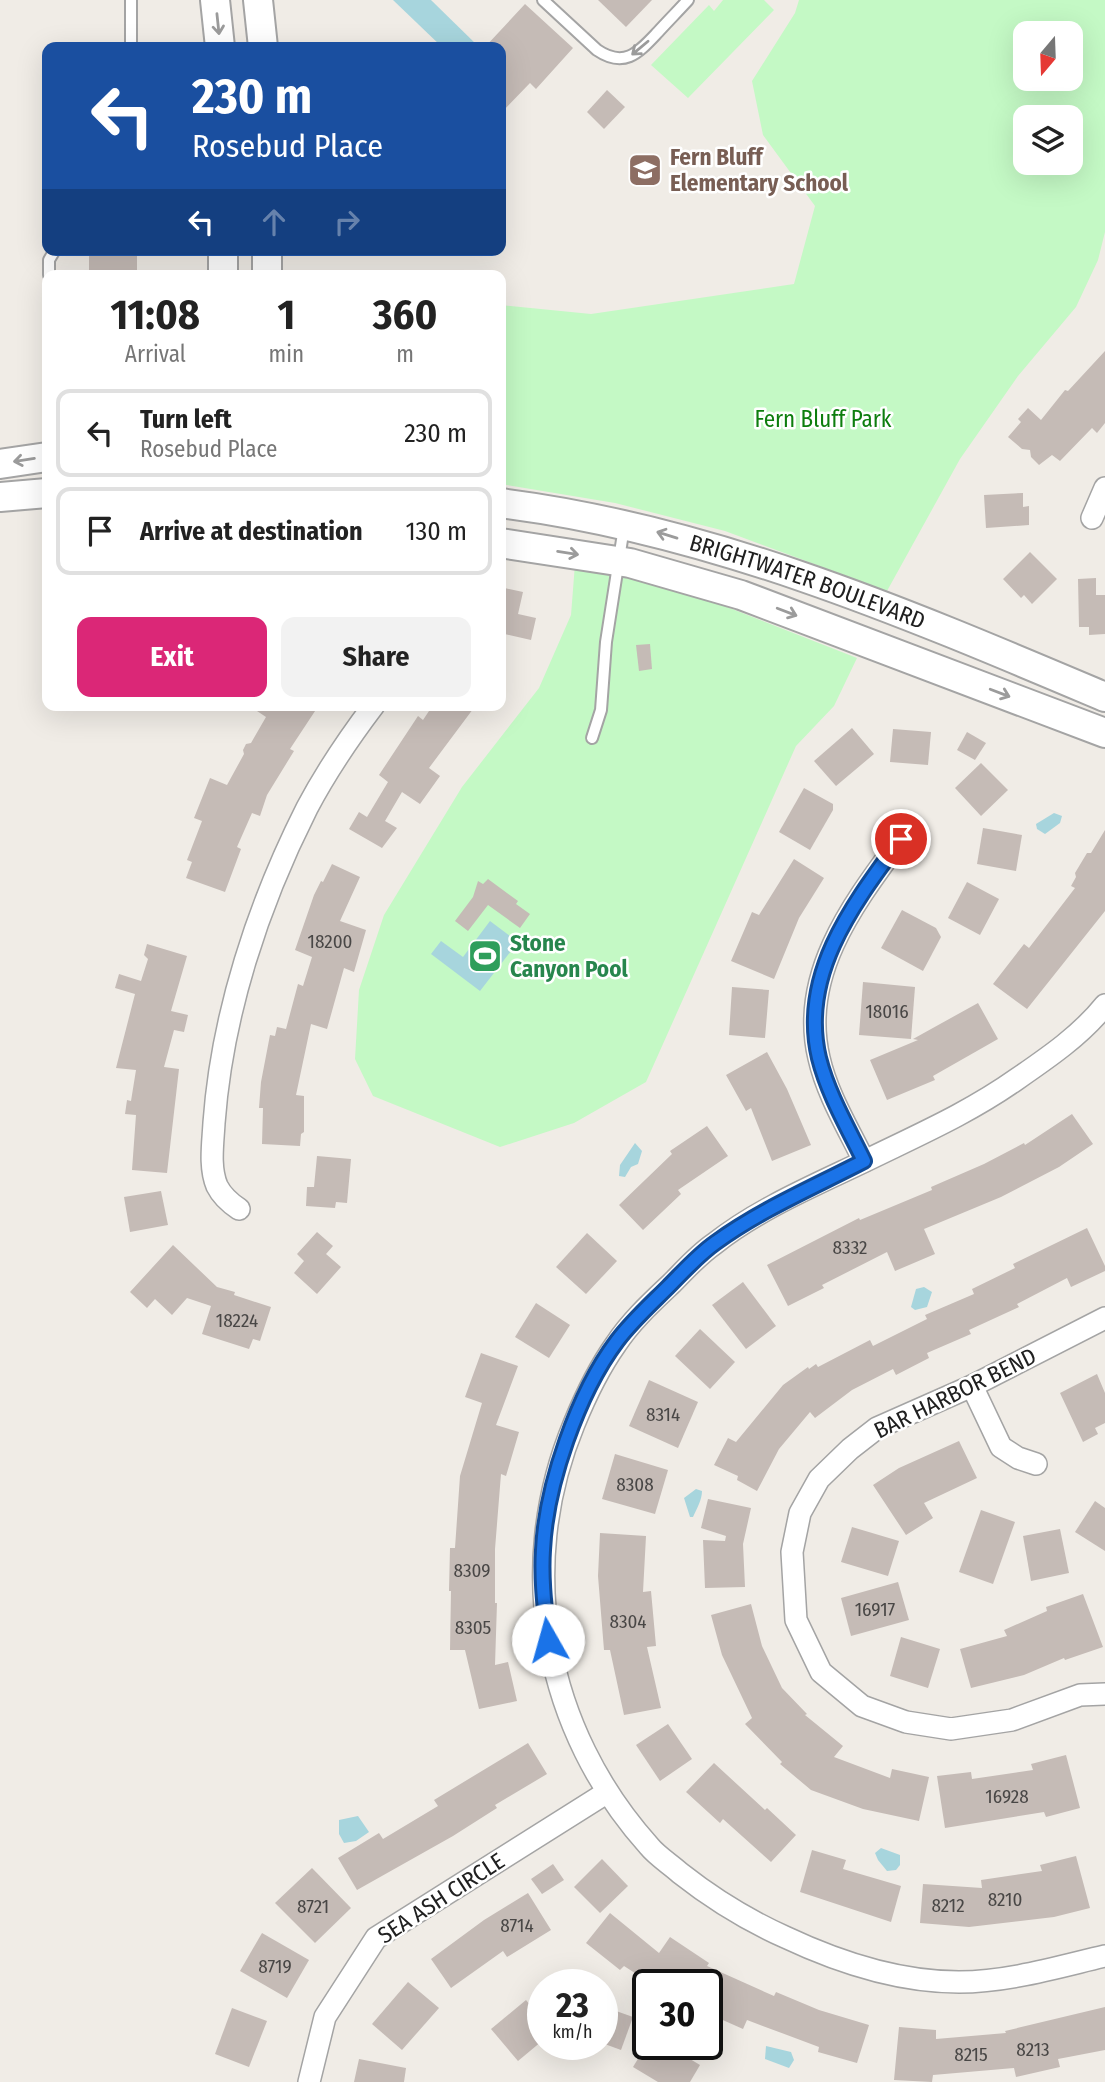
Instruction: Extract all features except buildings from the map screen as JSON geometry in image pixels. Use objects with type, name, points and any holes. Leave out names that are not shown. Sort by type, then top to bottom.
[{"type":"street","points":[[215,0],[219,42]]},
{"type":"street","points":[[258,0],[262,42]]},
{"type":"street","points":[[0,464],[42,458]]},
{"type":"street","points":[[1092,518],[1105,488]]},
{"type":"street","points":[[0,497],[42,493]]},
{"type":"street","name":"BRIGHTWATER BOULEVARD","points":[[506,504],[646,528],[815,582],[975,642],[1105,697]]},
{"type":"street","name":"BRIGHTWATER BOULEVARD","points":[[506,544],[619,561],[741,595],[1105,733]]},
{"type":"street","points":[[239,1209],[226,1200],[217,1186],[213,1170],[213,1146],[216,1099],[226,1039],[240,981],[257,924],[307,809],[370,711]]},
{"type":"street","points":[[864,1161],[819,1060],[815,1007],[818,981],[828,953],[879,868],[901,839]]},
{"type":"street","points":[[1105,1005],[1086,1027],[1059,1049],[984,1102],[776,1206],[714,1244],[658,1296],[616,1343],[597,1374],[575,1422],[560,1461],[547,1516],[542,1594],[548,1640],[577,1737],[606,1793],[651,1850],[713,1899],[810,1949],[901,1976],[960,1982],[1023,1975],[1105,1956]]},
{"type":"street","name":"BAR HARBOR BEND","points":[[1105,1318],[972,1386],[877,1428],[819,1479],[800,1513],[792,1552],[796,1620],[821,1672],[862,1706],[906,1722],[951,1729],[1012,1720],[1080,1695],[1105,1694]]},
{"type":"street","points":[[972,1386],[1002,1447],[1018,1458],[1036,1464]]},
{"type":"street","name":"SEA ASH CIRCLE","points":[[309,2082],[325,2017],[376,1938],[606,1793]]},
{"type":"lane","points":[[131,0],[131,42]]},
{"type":"lane","points":[[542,0],[597,50],[605,55],[624,58],[638,52],[688,0]]},
{"type":"lane","points":[[592,738],[601,710],[606,642],[624,524]]},
{"type":"green space","points":[[723,0],[764,0],[774,10],[688,98],[651,65],[709,5],[714,11]]},
{"type":"green space","name":"Fern Bluff Park","points":[[799,0],[1105,0],[1105,232],[1098,260],[1076,307],[1018,376],[960,459],[887,591],[725,531],[615,503],[506,485],[506,306],[591,314],[794,284],[815,206],[763,135],[752,81],[795,13]]},
{"type":"green space","points":[[575,564],[661,581],[857,658],[834,706],[796,746],[646,1082],[574,1123],[500,1147],[373,1096],[355,1059],[359,990],[384,915],[462,787],[539,688],[571,615]]},
{"type":"water","points":[[393,0],[431,0],[474,42],[437,42]]},
{"type":"water","points":[[1054,813],[1062,816],[1060,823],[1045,834],[1037,829],[1036,824]]},
{"type":"water","name":"Stone Canyon Pool","points":[[490,921],[518,942],[480,991],[431,954],[441,941],[463,957]]},
{"type":"water","points":[[635,1143],[642,1151],[638,1164],[631,1167],[625,1177],[619,1176],[620,1165]]},
{"type":"water","points":[[924,1287],[932,1292],[927,1307],[915,1310],[911,1307],[916,1289]]},
{"type":"water","points":[[696,1489],[702,1491],[701,1498],[693,1517],[690,1517],[684,1498]]},
{"type":"water","points":[[358,1816],[369,1832],[356,1841],[344,1843],[339,1834],[339,1820]]},
{"type":"water","points":[[881,1848],[900,1855],[900,1865],[896,1870],[887,1871],[878,1860],[875,1853]]},
{"type":"water","points":[[766,2046],[791,2052],[794,2060],[789,2068],[765,2059]]},
{"type":"place","name":"Fern Bluff Elementary School","points":[[645,170]]},
{"type":"place","name":"Stone Canyon Pool","points":[[485,956]]},
{"type":"route","points":[[548,1640],[542,1594],[543,1548],[553,1489],[575,1422],[597,1374],[616,1343],[658,1296],[714,1244],[776,1206],[864,1161],[819,1060],[815,1007],[818,981],[828,953],[879,868],[901,839]]}]
